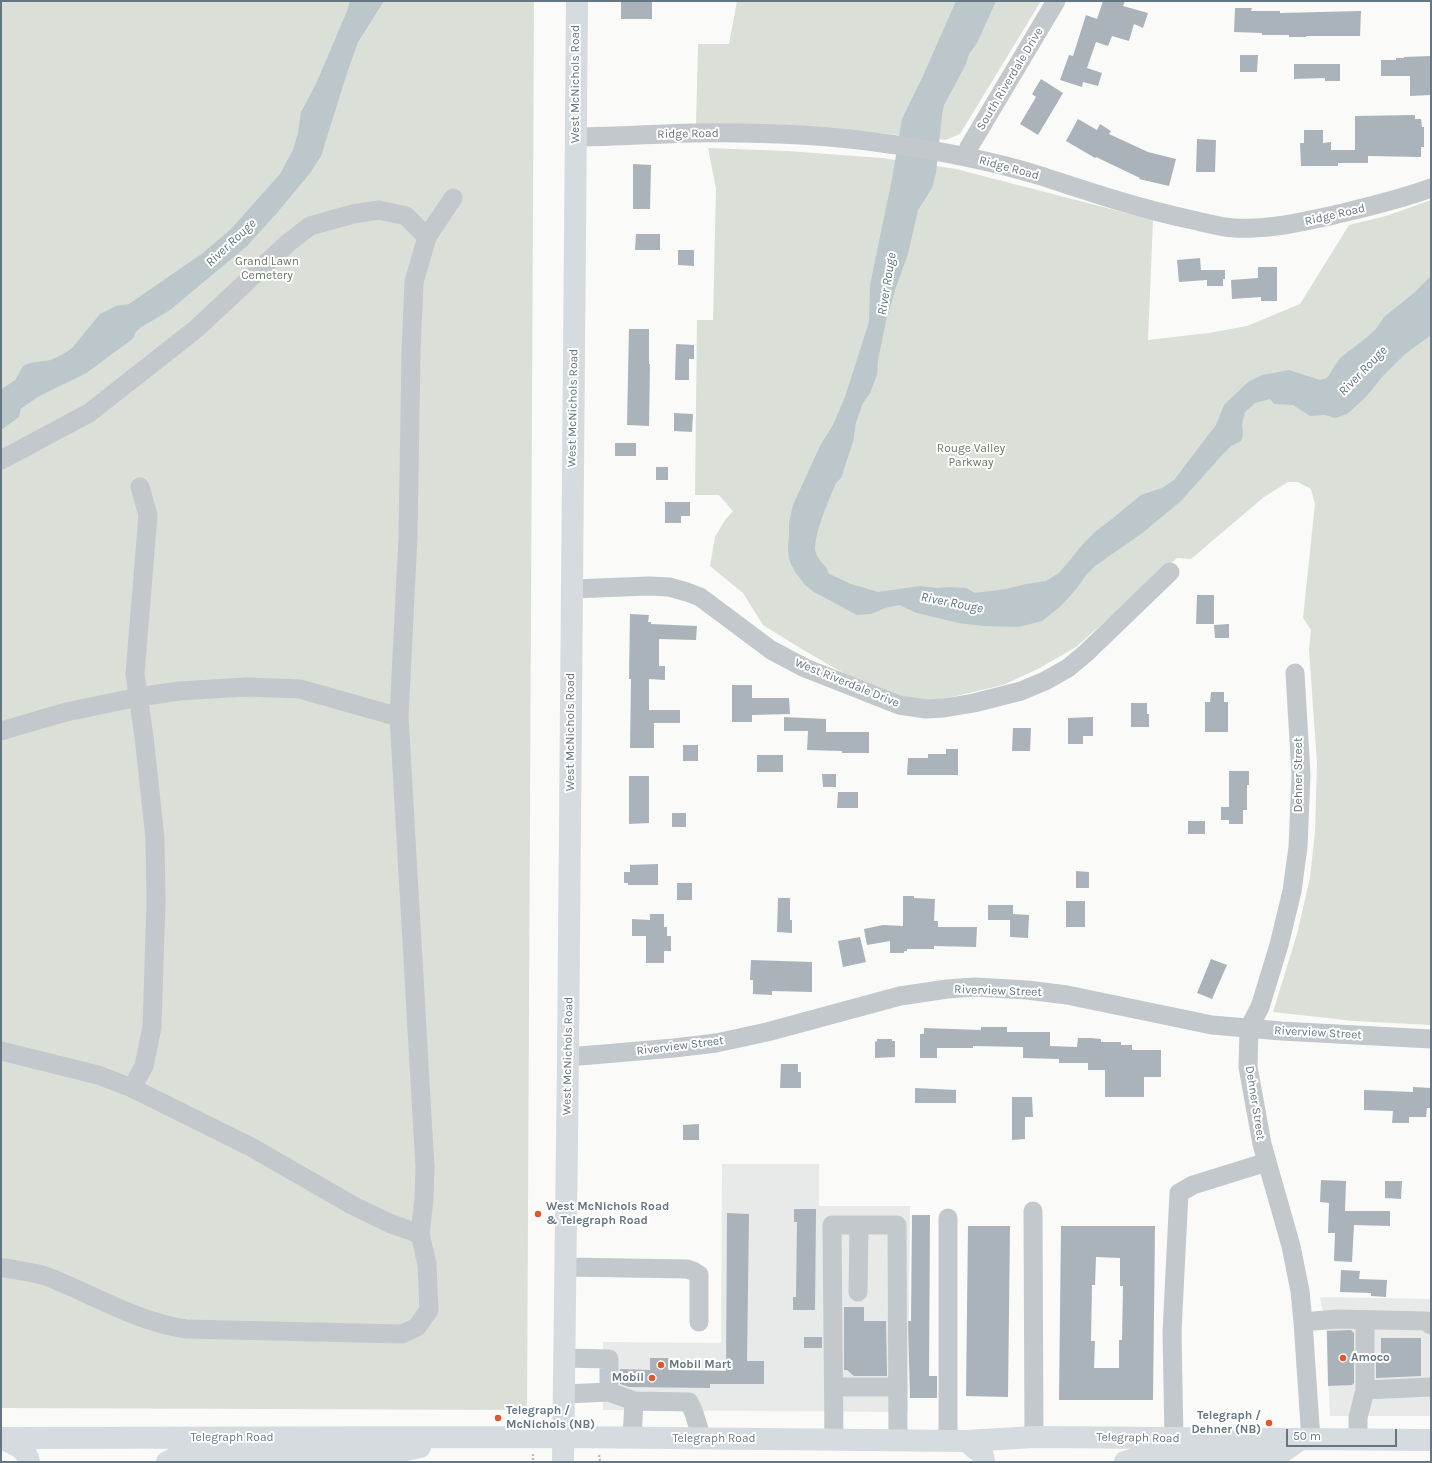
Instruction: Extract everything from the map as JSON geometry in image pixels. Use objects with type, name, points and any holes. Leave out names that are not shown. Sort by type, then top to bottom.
[{"type":"main road","name":"West McNichols Road","points":[[563,1462],[565,1394],[577,1]]},
{"type":"main road","name":"Telegraph Road","points":[[1,1438],[564,1437],[957,1440],[1034,1437],[1431,1440]]},
{"type":"main road","points":[[1,1438],[19,1446],[26,1453],[29,1462]]},
{"type":"main road","name":"Telegraph Road","points":[[167,1462],[173,1459],[364,1459],[463,1438]]},
{"type":"main road","points":[[957,1440],[983,1455],[984,1462]]},
{"type":"main road","points":[[1125,1462],[1140,1458],[1273,1460],[1305,1440]]},
{"type":"street","name":"South Riverdale Drive","points":[[960,156],[969,147],[1056,1]]},
{"type":"street","name":"Ridge Road","points":[[576,137],[612,137],[689,133],[765,134],[838,138],[881,143],[960,156],[1038,176],[1150,211],[1232,228],[1256,228],[1292,224],[1405,198],[1431,188]]},
{"type":"street","points":[[1,1268],[47,1277],[148,1321],[167,1326],[194,1330],[402,1334],[417,1327],[429,1310],[427,1264],[420,1234],[424,1199],[425,1168],[399,716],[408,536],[411,353],[414,282],[427,238],[453,198]]},
{"type":"street","points":[[1,460],[89,413],[196,329],[288,243],[310,226],[353,214],[379,210],[406,216],[427,238]]},
{"type":"street","points":[[132,1088],[144,1066],[152,1027],[156,903],[155,838],[139,697],[134,674],[148,515],[140,487]]},
{"type":"street","name":"West Riverdale Drive","points":[[572,589],[649,586],[669,587],[687,592],[700,597],[771,650],[804,668],[899,705],[926,709],[944,708],[974,703],[1021,691],[1045,681],[1068,668],[1086,654],[1170,572]]},
{"type":"street","name":"Dehner Street","points":[[1295,673],[1301,775],[1298,847],[1292,891],[1279,945],[1260,1006],[1249,1028],[1248,1067],[1253,1102],[1262,1144],[1291,1246],[1300,1291],[1303,1322],[1305,1440]]},
{"type":"street","points":[[1,730],[66,712],[139,697],[179,691],[247,687],[300,689],[399,716]]},
{"type":"street","name":"Riverview Street","points":[[568,1057],[716,1043],[767,1032],[900,996],[947,989],[975,987],[1027,990],[1067,995],[1212,1025],[1431,1039]]},
{"type":"street","points":[[1,1051],[98,1075],[132,1088],[251,1147],[352,1205],[389,1223],[420,1234]]},
{"type":"street","points":[[1174,1439],[1172,1332],[1179,1193],[1193,1184],[1267,1162]]},
{"type":"street","points":[[1033,1211],[1034,1437]]},
{"type":"street","points":[[948,1218],[957,1440]]},
{"type":"street","points":[[834,1440],[832,1225],[897,1225],[898,1440]]},
{"type":"street","points":[[858,1292],[859,1225]]},
{"type":"street","points":[[566,1267],[687,1269],[693,1271],[698,1275],[699,1280],[699,1322]]},
{"type":"street","points":[[1303,1322],[1337,1319],[1426,1321],[1431,1325]]},
{"type":"street","points":[[1358,1440],[1358,1418],[1364,1390],[1365,1320]]},
{"type":"street","points":[[565,1358],[609,1360],[609,1392]]},
{"type":"street","points":[[834,1388],[898,1387]]},
{"type":"street","points":[[1364,1390],[1431,1387]]},
{"type":"street","points":[[565,1394],[609,1392],[634,1401],[689,1402],[702,1439]]},
{"type":"street","points":[[632,1438],[634,1401]]},
{"type":"path","points":[[532,1453],[533,1462]]},
{"type":"path","points":[[598,1454],[600,1462]]},
{"type":"shaded area","points":[[722,1164],[819,1164],[819,1206],[910,1206],[908,1412],[603,1410],[603,1342],[721,1343]]},
{"type":"shaded area","points":[[1320,1297],[1431,1299],[1431,1416],[1330,1416],[1326,1330]]},
{"type":"green space","name":"Grand Lawn Cemetery","points":[[1,1],[534,1],[527,1410],[1,1408]]},
{"type":"green space","points":[[737,1],[1041,1],[960,134],[946,140],[861,131],[696,125],[698,44],[729,44]]},
{"type":"green space","name":"Rouge Valley Parkway","points":[[708,148],[787,151],[882,158],[956,169],[1153,220],[1148,340],[1209,333],[1247,326],[1300,304],[1349,225],[1386,216],[1431,200],[1431,1025],[1354,1021],[1273,1012],[1297,934],[1310,878],[1315,832],[1317,763],[1309,649],[1311,630],[1303,618],[1315,504],[1311,489],[1298,482],[1288,482],[1264,497],[1191,559],[1177,558],[1076,647],[1038,669],[1003,685],[921,703],[857,681],[763,625],[743,593],[710,566],[715,537],[725,520],[733,511],[719,495],[695,495],[697,320],[713,320],[716,189]]},
{"type":"water","points":[[350,1],[384,1],[358,42],[321,156],[310,173],[247,246],[170,310],[140,328],[125,341],[103,350],[85,354],[78,367],[67,373],[42,376],[26,384],[19,417],[1,430],[1,414],[6,410],[16,379],[23,366],[30,363],[58,359],[73,347],[100,314],[116,306],[129,304],[203,253],[231,229],[280,174],[293,150],[298,133],[301,112],[316,84]]},
{"type":"water","points":[[956,1],[996,1],[977,43],[969,54],[966,64],[944,105],[936,173],[932,188],[918,210],[908,254],[886,321],[878,360],[877,375],[870,393],[863,403],[856,422],[853,442],[841,478],[833,486],[821,490],[809,499],[800,515],[799,533],[807,558],[812,566],[851,584],[878,592],[920,586],[937,588],[966,588],[975,593],[1006,589],[1046,581],[1059,573],[1096,531],[1141,495],[1162,488],[1174,480],[1216,425],[1224,405],[1248,382],[1262,375],[1289,370],[1320,380],[1327,378],[1340,358],[1376,329],[1384,317],[1415,292],[1431,276],[1431,335],[1404,355],[1382,377],[1366,397],[1347,414],[1335,418],[1325,415],[1310,416],[1293,405],[1274,404],[1270,399],[1255,403],[1245,412],[1242,423],[1243,434],[1241,441],[1231,446],[1222,455],[1181,501],[1141,534],[1095,566],[1061,606],[1042,621],[1018,627],[983,626],[959,623],[917,613],[899,605],[885,608],[871,614],[857,615],[814,592],[804,584],[795,569],[789,537],[789,523],[793,505],[820,446],[833,425],[845,397],[869,322],[870,285],[892,179],[902,119],[923,76]]},
{"type":"building","points":[[1103,1],[1125,1],[1123,6],[1148,13],[1143,28],[1134,24],[1129,41],[1112,36],[1108,46],[1096,42],[1087,68],[1102,73],[1098,86],[1083,82],[1082,87],[1060,80],[1069,55],[1073,56],[1086,15],[1097,19]]},
{"type":"building","points":[[621,2],[652,2],[652,19],[621,19]]},
{"type":"building","points":[[1235,8],[1252,8],[1251,11],[1280,11],[1280,13],[1361,11],[1360,36],[1289,37],[1289,35],[1262,35],[1262,33],[1234,32]]},
{"type":"building","points":[[1240,55],[1258,55],[1257,72],[1240,72]]},
{"type":"building","points":[[1431,56],[1431,95],[1410,96],[1410,76],[1381,76],[1381,60]]},
{"type":"building","points":[[1294,64],[1340,64],[1340,81],[1325,81],[1325,78],[1294,79]]},
{"type":"building","points":[[1041,79],[1063,93],[1038,135],[1020,124],[1036,97],[1032,94]]},
{"type":"building","points":[[1415,115],[1415,119],[1421,119],[1422,127],[1424,127],[1424,147],[1421,147],[1421,157],[1368,156],[1368,163],[1338,163],[1338,166],[1301,166],[1300,143],[1304,143],[1304,130],[1323,130],[1323,143],[1331,142],[1331,150],[1355,150],[1355,116]]},
{"type":"building","points":[[1078,119],[1097,130],[1100,124],[1111,131],[1109,134],[1148,152],[1176,159],[1169,186],[1139,179],[1140,178],[1096,157],[1095,158],[1066,141]]},
{"type":"building","points":[[1197,139],[1216,140],[1215,172],[1196,172]]},
{"type":"building","points":[[633,164],[651,165],[650,209],[633,209]]},
{"type":"building","points":[[636,234],[660,234],[660,250],[635,250]]},
{"type":"building","points":[[678,250],[694,250],[694,266],[678,265]]},
{"type":"building","points":[[1200,258],[1201,270],[1225,270],[1223,286],[1207,286],[1207,280],[1179,282],[1177,260]]},
{"type":"building","points":[[1258,267],[1277,267],[1277,301],[1261,301],[1261,297],[1232,299],[1231,280],[1258,278]]},
{"type":"building","points":[[629,329],[649,329],[649,426],[627,425]]},
{"type":"building","points":[[676,344],[694,345],[694,359],[689,359],[689,380],[675,380]]},
{"type":"building","points":[[674,413],[693,414],[692,432],[674,431]]},
{"type":"building","points":[[615,443],[636,443],[636,456],[615,456]]},
{"type":"building","points":[[656,467],[668,467],[668,480],[656,480]]},
{"type":"building","points":[[665,502],[690,502],[690,516],[681,516],[681,523],[665,523]]},
{"type":"building","points":[[1197,595],[1214,595],[1214,624],[1196,624]]},
{"type":"building","points":[[630,614],[649,615],[648,622],[651,622],[651,624],[697,626],[696,640],[659,639],[659,666],[665,666],[665,680],[649,679],[649,710],[680,710],[680,723],[654,723],[654,748],[630,748]]},
{"type":"building","points":[[1229,624],[1229,638],[1215,638],[1214,625]]},
{"type":"building","points":[[732,685],[752,685],[752,698],[789,698],[790,714],[752,715],[752,722],[732,722]]},
{"type":"building","points":[[1211,692],[1224,692],[1224,702],[1228,702],[1228,732],[1205,732],[1205,702],[1210,702]]},
{"type":"building","points":[[1131,703],[1147,703],[1149,727],[1131,727]]},
{"type":"building","points":[[784,717],[826,719],[826,732],[869,732],[869,753],[842,753],[842,751],[807,750],[808,731],[784,731]]},
{"type":"building","points":[[1093,717],[1093,736],[1083,736],[1083,744],[1068,744],[1068,718]]},
{"type":"building","points":[[1013,728],[1031,728],[1030,751],[1012,751]]},
{"type":"building","points":[[683,745],[698,745],[698,761],[683,761]]},
{"type":"building","points":[[946,749],[958,749],[958,775],[907,775],[908,758],[928,758],[928,754],[946,754]]},
{"type":"building","points":[[757,755],[783,755],[783,772],[757,772]]},
{"type":"building","points":[[1229,771],[1249,771],[1249,785],[1247,785],[1247,810],[1243,810],[1243,824],[1229,824],[1229,820],[1221,820],[1221,807],[1229,807]]},
{"type":"building","points":[[822,774],[836,774],[836,787],[823,787]]},
{"type":"building","points":[[629,776],[649,776],[649,823],[629,824]]},
{"type":"building","points":[[838,792],[858,792],[858,808],[837,808]]},
{"type":"building","points":[[672,813],[686,813],[686,827],[672,827]]},
{"type":"building","points":[[1188,821],[1205,821],[1205,834],[1188,834]]},
{"type":"building","points":[[658,864],[658,885],[628,885],[628,883],[624,883],[624,872],[630,872],[630,865]]},
{"type":"building","points":[[1076,871],[1089,872],[1089,888],[1076,888]]},
{"type":"building","points":[[677,883],[692,883],[692,900],[677,900]]},
{"type":"building","points":[[903,896],[935,899],[934,921],[938,921],[938,927],[977,927],[976,947],[934,946],[934,949],[907,949],[904,953],[890,953],[890,941],[867,945],[864,929],[883,925],[903,926]]},
{"type":"building","points":[[778,898],[790,898],[790,920],[792,920],[792,933],[777,932]]},
{"type":"building","points":[[1066,901],[1085,901],[1085,927],[1066,927]]},
{"type":"building","points":[[988,905],[1013,905],[1013,914],[1029,915],[1028,938],[1010,937],[1010,920],[988,920]]},
{"type":"building","points":[[650,914],[664,914],[664,927],[667,927],[667,936],[671,936],[671,951],[664,951],[664,963],[646,963],[646,936],[632,936],[632,919],[650,920]]},
{"type":"building","points":[[860,937],[866,962],[843,967],[838,941]]},
{"type":"building","points":[[1211,959],[1227,965],[1212,999],[1197,993]]},
{"type":"building","points":[[751,960],[812,962],[812,992],[772,991],[772,995],[753,994],[753,980],[750,980]]},
{"type":"building","points":[[981,1027],[1007,1027],[1007,1032],[1050,1032],[1050,1046],[1077,1047],[1078,1038],[1091,1038],[1101,1039],[1101,1042],[1121,1042],[1121,1045],[1132,1045],[1132,1050],[1161,1050],[1161,1077],[1144,1077],[1144,1097],[1105,1097],[1105,1070],[1088,1070],[1088,1063],[1059,1063],[1059,1059],[1023,1058],[1023,1047],[973,1046],[973,1048],[937,1048],[937,1058],[920,1058],[920,1034],[924,1034],[924,1028],[981,1030]]},
{"type":"building","points":[[877,1039],[892,1039],[892,1041],[895,1041],[895,1057],[875,1058],[875,1041],[877,1042]]},
{"type":"building","points":[[781,1064],[798,1064],[798,1072],[801,1072],[801,1088],[780,1088]]},
{"type":"building","points":[[1413,1087],[1431,1088],[1431,1108],[1427,1108],[1426,1117],[1409,1117],[1409,1123],[1392,1123],[1393,1111],[1364,1110],[1364,1090],[1413,1092]]},
{"type":"building","points":[[915,1088],[956,1090],[956,1103],[915,1103]]},
{"type":"building","points":[[1012,1097],[1032,1097],[1033,1117],[1025,1117],[1025,1139],[1012,1140]]},
{"type":"building","points":[[699,1124],[699,1140],[683,1140],[683,1125]]},
{"type":"building","points":[[1321,1180],[1346,1181],[1345,1211],[1390,1211],[1390,1226],[1354,1225],[1352,1262],[1334,1261],[1335,1233],[1328,1233],[1329,1203],[1320,1202]]},
{"type":"building","points":[[1385,1181],[1402,1181],[1401,1199],[1385,1198]]},
{"type":"building","points":[[794,1209],[816,1209],[815,1310],[793,1310],[793,1297],[796,1297],[797,1222],[794,1222]]},
{"type":"building","points":[[727,1213],[749,1214],[747,1361],[764,1361],[764,1384],[710,1384],[710,1388],[629,1387],[620,1384],[620,1369],[650,1370],[650,1358],[673,1358],[673,1370],[726,1371]]},
{"type":"building","points":[[912,1215],[930,1215],[929,1376],[937,1376],[937,1398],[910,1398],[908,1321],[911,1321]]},
{"type":"building","points":[[968,1226],[1010,1226],[1008,1397],[966,1396]]},
{"type":"building","points":[[1061,1226],[1155,1226],[1153,1400],[1059,1400]],"holes":[[[1096,1257],[1120,1258],[1120,1286],[1123,1286],[1122,1340],[1119,1340],[1119,1368],[1094,1368],[1095,1341],[1091,1341],[1092,1285],[1095,1285]]]},
{"type":"building","points":[[1341,1270],[1360,1271],[1359,1279],[1387,1280],[1386,1297],[1371,1296],[1371,1293],[1340,1292]]},
{"type":"building","points":[[844,1307],[864,1307],[864,1321],[886,1321],[887,1376],[854,1376],[847,1370],[844,1370]]},
{"type":"building","name":"Amoco","points":[[1351,1330],[1354,1333],[1354,1383],[1352,1385],[1328,1386],[1327,1331]]},
{"type":"building","points":[[804,1337],[822,1337],[822,1348],[804,1348]]},
{"type":"building","points":[[1381,1338],[1421,1338],[1421,1376],[1376,1378],[1376,1355],[1381,1355]]},
{"type":"waterway","name":"River Rouge","points":[[1,406],[33,384],[80,361],[122,330]]},
{"type":"waterway","name":"River Rouge","points":[[815,575],[804,560],[802,554],[802,544],[807,520],[832,459]]},
{"type":"place","name":"West McNichols Road & Telegraph Road","points":[[538,1214]]},
{"type":"place","name":"Amoco","points":[[1343,1358]]},
{"type":"place","name":"Mobil Mart","points":[[661,1365]]},
{"type":"place","name":"Mobil","points":[[652,1378]]},
{"type":"place","name":"Telegraph / McNichols (NB)","points":[[498,1418]]},
{"type":"place","name":"Telegraph / Dehner (NB)","points":[[1269,1423]]}]
